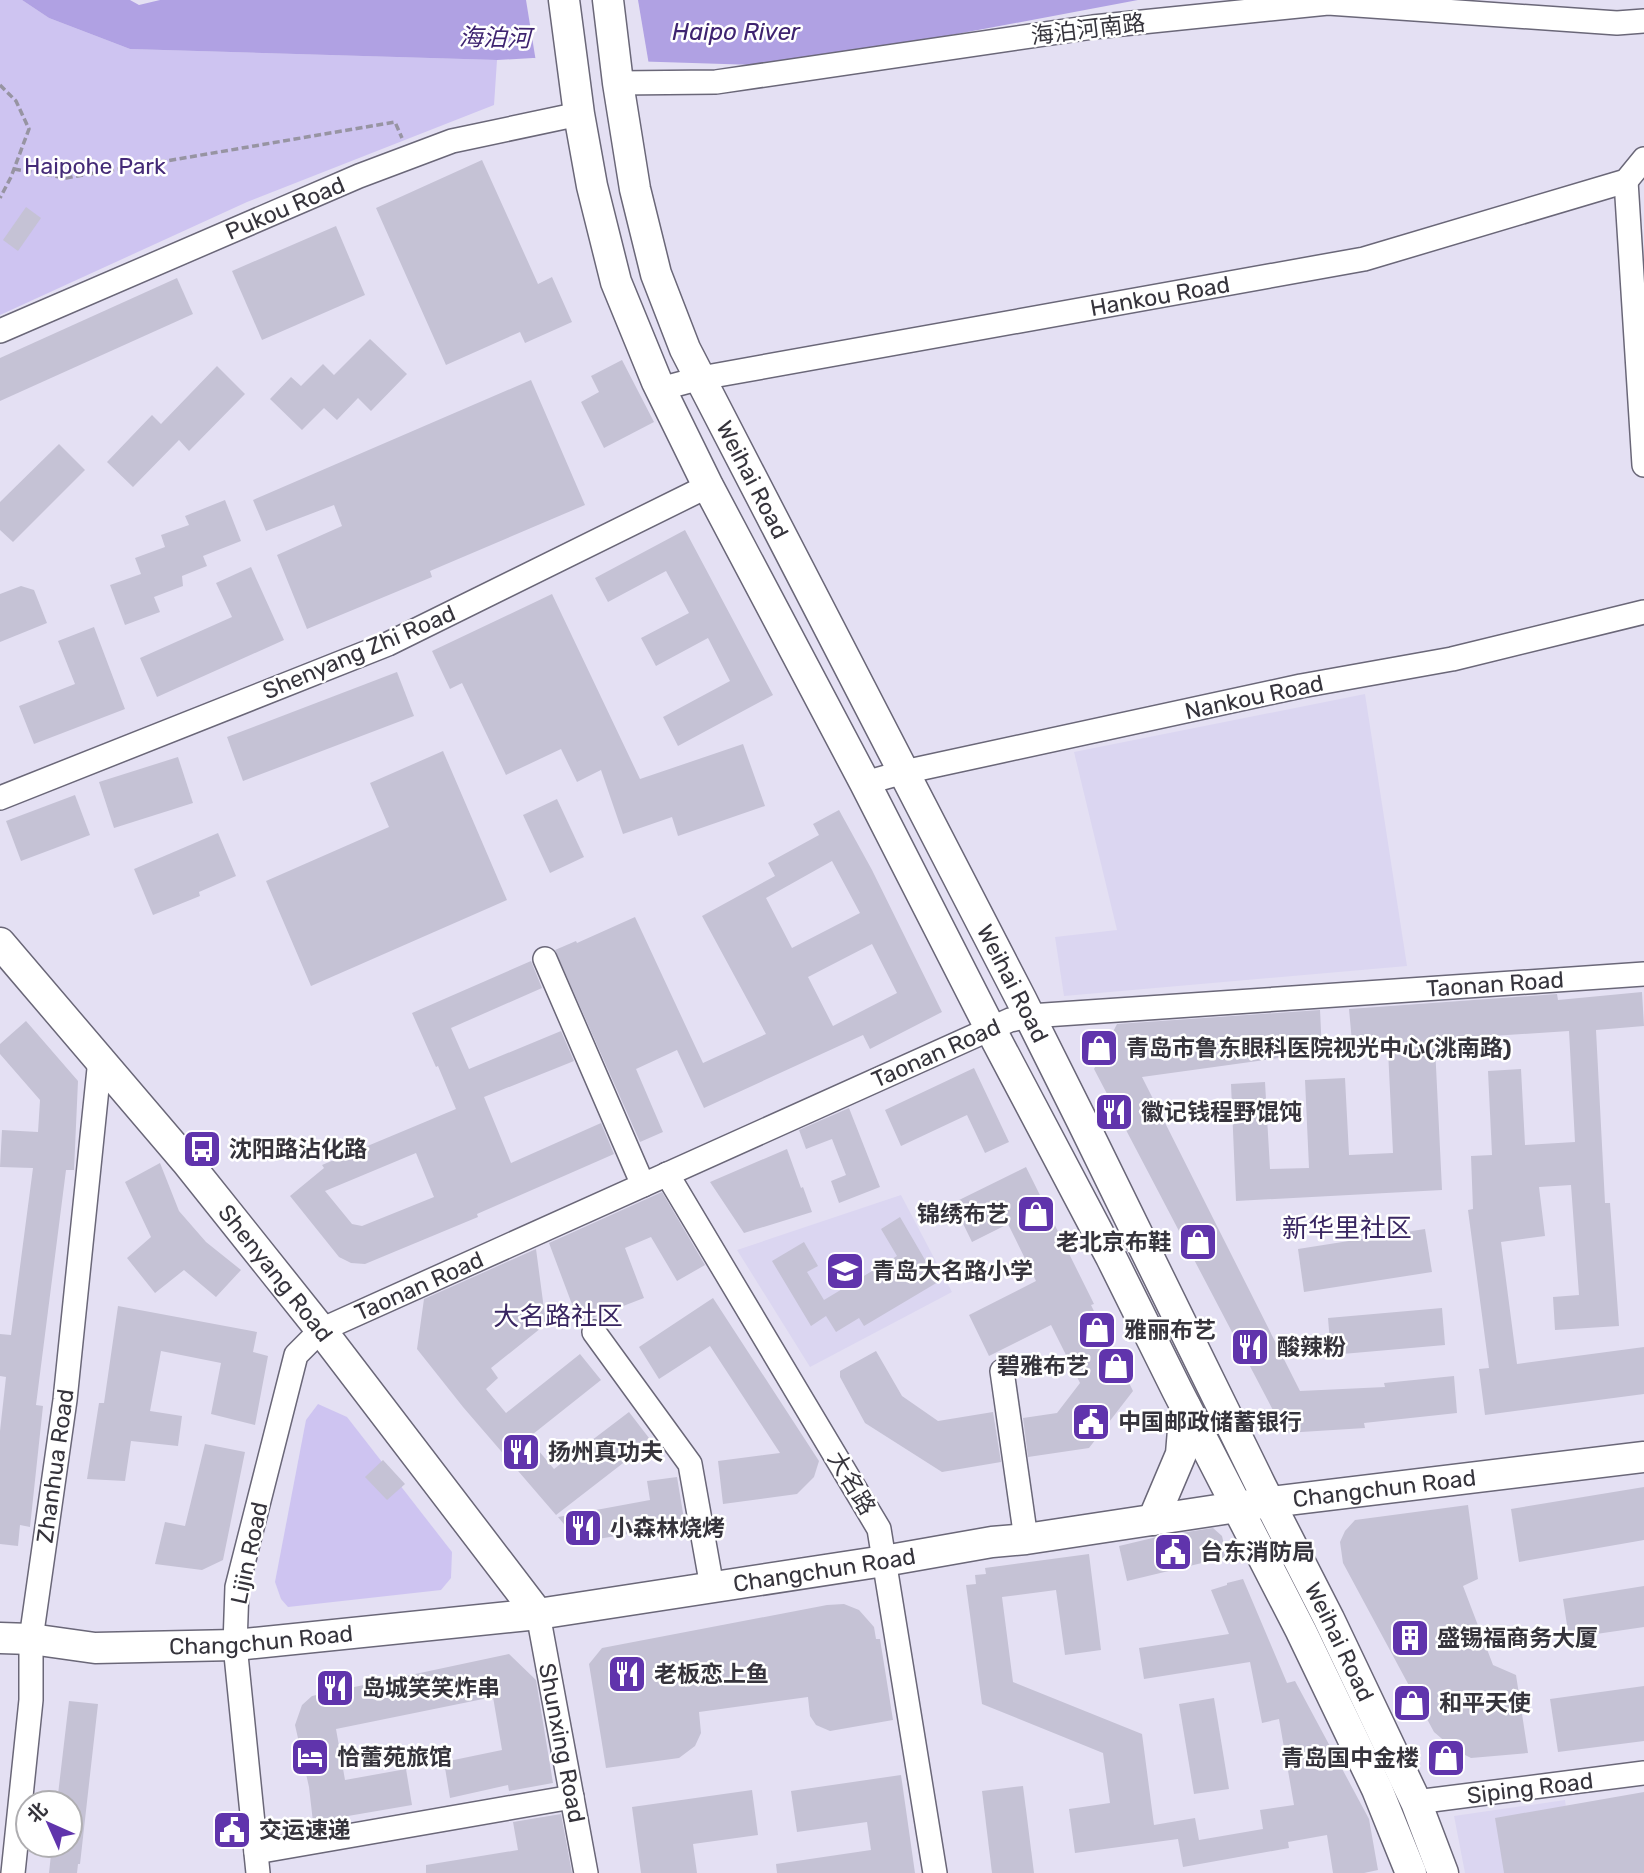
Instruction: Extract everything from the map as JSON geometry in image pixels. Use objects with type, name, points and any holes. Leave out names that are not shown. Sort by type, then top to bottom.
[{"type":"main road","name":"Weihai Road","points":[[564,0],[579,114],[592,186],[616,282],[660,389],[989,1028],[1111,1257],[1301,1631],[1377,1789],[1411,1873]]},
{"type":"main road","name":"Weihai Road","points":[[608,0],[635,190],[656,274],[685,349],[1030,1016],[1329,1619],[1416,1802],[1443,1873]]},
{"type":"main road","name":"Shenyang Road","points":[[0,943],[186,1161],[321,1330],[538,1614]]},
{"type":"main road","points":[[1153,1520],[1181,1454],[1185,1406]]},
{"type":"main road","name":"Changchun Road","points":[[0,1638],[31,1639],[95,1648],[235,1646],[538,1614],[992,1542],[1237,1507],[1644,1457]]},
{"type":"street","name":"海泊河南路","points":[[618,83],[716,82],[1093,27],[1328,3],[1617,23],[1644,21]]},
{"type":"street","name":"Pukou Road","points":[[0,331],[359,176],[452,141],[579,114]]},
{"type":"street","points":[[1644,159],[1626,181],[1644,465]]},
{"type":"street","name":"Hankou Road","points":[[660,389],[701,378],[1364,259],[1626,181]]},
{"type":"street","name":"Shenyang Zhi Road","points":[[0,798],[388,644],[708,486]]},
{"type":"street","name":"Nankou Road","points":[[865,783],[904,772],[1301,686],[1452,659],[1644,612]]},
{"type":"street","points":[[545,959],[643,1185]]},
{"type":"street","name":"Taonan Road","points":[[321,1330],[1010,1020],[1030,1016],[1644,974]]},
{"type":"street","name":"Zhanhua Road","points":[[13,1873],[31,1700],[31,1639],[65,1400],[100,1059]]},
{"type":"street","name":"大名路","points":[[667,1174],[879,1529],[935,1873]]},
{"type":"street","name":"Lijin Road","points":[[257,1863],[235,1646],[237,1587],[296,1355],[321,1330]]},
{"type":"street","points":[[594,1332],[690,1464],[712,1587]]},
{"type":"street","points":[[1002,1371],[1026,1539]]},
{"type":"street","name":"Shunxing Road","points":[[538,1614],[586,1873]]},
{"type":"street","name":"Siping Road","points":[[1416,1802],[1644,1773]]},
{"type":"street","points":[[257,1863],[572,1797]]},
{"type":"path","points":[[0,85],[16,101],[29,130],[0,198]]},
{"type":"path","points":[[14,169],[66,178],[396,122],[410,158]]},
{"type":"shaded area","points":[[1365,694],[1407,966],[1064,996],[1055,937],[1117,930],[1074,752]]},
{"type":"shaded area","name":"青岛大名路小学","points":[[901,1195],[952,1292],[810,1367],[737,1250]]},
{"type":"shaded area","points":[[1565,1800],[1575,1873],[1465,1873],[1454,1816]]},
{"type":"green space","name":"Haipohe Park","points":[[0,0],[22,0],[49,18],[130,49],[497,60],[494,105],[247,202],[0,315]]},
{"type":"green space","points":[[318,1404],[347,1417],[452,1552],[451,1578],[441,1590],[288,1607],[281,1599],[275,1582],[306,1420]]},
{"type":"water","name":"Haipo River","points":[[22,0],[130,0],[139,5],[160,0],[1138,0],[786,66],[130,49],[49,18]]},
{"type":"pier","points":[[526,0],[638,0],[649,65],[536,62]]},
{"type":"building","points":[[482,160],[538,284],[552,277],[572,322],[525,343],[520,332],[446,365],[376,208]]},
{"type":"building","points":[[26,207],[41,218],[18,251],[3,240]]},
{"type":"building","points":[[336,226],[365,295],[262,340],[232,271]]},
{"type":"building","points":[[177,278],[193,314],[0,401],[0,358]]},
{"type":"building","points":[[370,339],[407,374],[371,411],[358,398],[337,420],[324,408],[302,430],[270,399],[291,377],[301,386],[323,364],[334,375]]},
{"type":"building","points":[[622,360],[654,422],[604,448],[581,402],[599,392],[591,376]]},
{"type":"building","points":[[217,366],[245,394],[189,451],[179,440],[133,487],[107,462],[152,415],[161,424]]},
{"type":"building","points":[[531,380],[585,505],[430,571],[432,577],[307,629],[277,555],[342,526],[334,505],[266,531],[253,500]]},
{"type":"building","points":[[59,444],[85,470],[13,542],[0,530],[0,502]]},
{"type":"building","points":[[225,500],[241,541],[203,556],[207,566],[182,576],[183,586],[154,597],[160,612],[125,625],[110,585],[141,574],[135,558],[165,547],[161,535],[189,525],[185,516]]},
{"type":"building","points":[[685,530],[773,695],[678,746],[663,717],[730,681],[708,638],[656,666],[641,638],[689,613],[666,571],[608,602],[595,578]]},
{"type":"building","points":[[251,567],[284,640],[157,697],[140,658],[232,617],[216,583]]},
{"type":"building","points":[[21,586],[34,590],[47,623],[0,642],[0,594]]},
{"type":"building","points":[[552,594],[640,779],[743,744],[765,806],[678,836],[672,817],[623,834],[601,770],[577,782],[561,749],[506,775],[462,683],[450,689],[432,651]]},
{"type":"building","points":[[94,627],[125,709],[34,744],[19,706],[75,684],[58,641]]},
{"type":"building","points":[[397,672],[414,716],[243,781],[227,737]]},
{"type":"building","points":[[443,751],[507,900],[311,986],[266,881],[389,827],[370,783]]},
{"type":"building","points":[[178,757],[193,803],[114,828],[99,782]]},
{"type":"building","points":[[75,795],[90,835],[21,861],[6,821]]},
{"type":"building","points":[[557,799],[584,857],[550,873],[523,815]]},
{"type":"building","points":[[839,810],[872,870],[942,1012],[870,1049],[863,1035],[704,1108],[677,1050],[636,1069],[663,1132],[640,1142],[555,950],[635,917],[703,1063],[766,1034],[702,916],[775,876],[768,863],[819,835],[813,824]],"holes":[[[832,861],[860,913],[792,948],[766,898]],[[872,944],[897,993],[833,1026],[808,977]]]},
{"type":"building","points":[[218,833],[236,876],[199,892],[200,896],[153,915],[134,869]]},
{"type":"building","points":[[531,961],[542,988],[451,1028],[469,1069],[561,1031],[574,1061],[484,1097],[511,1163],[601,1123],[614,1154],[477,1214],[478,1217],[365,1264],[351,1263],[339,1257],[290,1196],[324,1168],[322,1165],[456,1109],[412,1013]],"holes":[[[416,1153],[434,1197],[362,1226],[352,1224],[325,1191]]]},
{"type":"building","points":[[1642,992],[1644,1026],[1596,1030],[1605,1203],[1610,1203],[1619,1326],[1555,1330],[1553,1297],[1579,1295],[1571,1185],[1539,1187],[1545,1236],[1501,1242],[1517,1364],[1644,1347],[1644,1394],[1485,1415],[1479,1369],[1489,1368],[1468,1210],[1473,1209],[1471,1156],[1492,1155],[1488,1071],[1521,1069],[1525,1145],[1575,1142],[1569,1031],[1446,1039],[1446,1045],[1435,1046],[1442,1190],[1236,1201],[1231,1084],[1265,1082],[1270,1169],[1309,1168],[1305,1080],[1345,1078],[1349,1155],[1393,1153],[1388,1050],[1353,1053],[1349,1009],[1557,994],[1558,1000]]},
{"type":"building","points":[[1320,1010],[1322,1052],[1142,1077],[1300,1391],[1385,1387],[1384,1383],[1454,1376],[1457,1413],[1364,1423],[1365,1428],[1285,1433],[1094,1069],[1117,1024]]},
{"type":"building","points":[[26,1021],[78,1081],[74,1170],[66,1170],[36,1405],[43,1406],[30,1527],[20,1525],[18,1546],[0,1544],[0,1431],[6,1377],[0,1376],[0,1334],[11,1335],[33,1168],[0,1167],[2,1130],[38,1132],[40,1100],[0,1054],[0,1044]]},
{"type":"building","points":[[974,1068],[1009,1142],[985,1153],[967,1115],[901,1146],[885,1110]]},
{"type":"building","points":[[849,1108],[880,1187],[839,1203],[831,1181],[846,1175],[832,1139],[806,1149],[799,1130]]},
{"type":"building","points":[[787,1149],[812,1212],[744,1233],[710,1182]]},
{"type":"building","points":[[160,1163],[179,1211],[206,1242],[241,1270],[216,1297],[184,1270],[155,1293],[127,1258],[151,1237],[125,1182]]},
{"type":"building","points":[[1026,1167],[1094,1304],[1091,1305],[1133,1391],[1089,1448],[1028,1457],[1023,1418],[1057,1413],[1080,1383],[1051,1325],[989,1356],[969,1315],[1036,1281],[1008,1224],[972,1242],[953,1203]]},
{"type":"building","points":[[662,1192],[705,1265],[677,1281],[651,1237],[625,1248],[644,1298],[579,1323],[549,1243]]},
{"type":"building","points":[[900,1217],[938,1282],[864,1326],[859,1318],[836,1332],[826,1316],[811,1326],[772,1261],[804,1242],[818,1266],[807,1272],[824,1300],[897,1256],[881,1229]]},
{"type":"building","points":[[1425,1229],[1432,1272],[1304,1292],[1298,1249]]},
{"type":"building","points":[[536,1249],[546,1324],[491,1368],[498,1378],[486,1389],[506,1413],[580,1354],[601,1380],[528,1438],[554,1469],[629,1412],[649,1438],[649,1443],[556,1515],[417,1349],[424,1299]]},
{"type":"building","points":[[713,1298],[819,1461],[814,1477],[797,1494],[723,1504],[718,1461],[780,1453],[710,1346],[659,1379],[639,1347]]},
{"type":"building","points":[[118,1306],[257,1332],[253,1352],[268,1356],[255,1425],[211,1414],[221,1363],[161,1351],[150,1411],[182,1416],[178,1446],[131,1441],[125,1481],[87,1479],[99,1403],[104,1403]]},
{"type":"building","points":[[1442,1308],[1445,1345],[1331,1355],[1328,1318]]},
{"type":"building","points":[[876,1351],[902,1396],[938,1421],[993,1412],[1001,1462],[942,1472],[865,1423],[840,1377],[840,1371]]},
{"type":"building","points":[[205,1444],[245,1452],[223,1560],[202,1570],[155,1564],[165,1522],[185,1526]]},
{"type":"building","points":[[383,1460],[405,1484],[387,1500],[365,1477]]},
{"type":"building","points":[[677,1477],[685,1525],[579,1542],[558,1517],[650,1500],[647,1481]]},
{"type":"building","points":[[1644,1487],[1644,1540],[1519,1562],[1511,1509]]},
{"type":"building","name":"盛锡福商务大厦","points":[[1468,1505],[1478,1579],[1463,1586],[1493,1665],[1516,1675],[1528,1753],[1471,1758],[1455,1750],[1434,1732],[1343,1563],[1340,1542],[1355,1520]]},
{"type":"building","name":"台东消防局","points":[[1213,1528],[1222,1536],[1227,1557],[1127,1581],[1119,1546]]},
{"type":"building","points":[[1089,1554],[1101,1650],[1065,1655],[1056,1590],[1002,1597],[1013,1682],[1142,1734],[1154,1825],[1195,1818],[1199,1840],[1263,1829],[1260,1810],[1294,1805],[1279,1719],[1262,1723],[1250,1662],[1144,1679],[1139,1648],[1229,1634],[1211,1590],[1243,1579],[1287,1683],[1295,1681],[1369,1819],[1378,1870],[1333,1873],[1327,1835],[1288,1842],[1289,1848],[1183,1867],[1178,1839],[1075,1853],[1069,1809],[1110,1803],[1103,1753],[982,1704],[966,1585],[976,1584],[975,1575],[986,1574],[985,1568]]},
{"type":"building","points":[[1644,1586],[1644,1627],[1569,1638],[1563,1599]]},
{"type":"building","points":[[844,1604],[859,1610],[874,1627],[876,1639],[880,1639],[893,1720],[830,1731],[816,1725],[810,1716],[808,1697],[699,1712],[701,1733],[695,1746],[679,1758],[606,1768],[589,1664],[602,1648]]},
{"type":"building","points":[[509,1654],[536,1680],[553,1783],[509,1791],[508,1785],[450,1798],[444,1762],[502,1750],[493,1697],[336,1729],[345,1780],[406,1769],[412,1805],[313,1822],[309,1787],[295,1725],[302,1705],[312,1696]]},
{"type":"building","points":[[1644,1686],[1644,1741],[1558,1752],[1550,1699]]},
{"type":"building","points":[[1214,1698],[1229,1789],[1194,1794],[1179,1704]]},
{"type":"building","points":[[69,1701],[98,1704],[84,1828],[84,1789],[59,1789]]},
{"type":"building","points":[[901,1775],[915,1873],[777,1873],[776,1864],[871,1850],[867,1822],[797,1832],[791,1791]]},
{"type":"building","points":[[1023,1786],[1034,1873],[992,1873],[982,1791]]},
{"type":"building","points":[[752,1790],[758,1835],[693,1844],[697,1873],[641,1873],[632,1807]]},
{"type":"building","points":[[1644,1792],[1644,1873],[1504,1873],[1495,1818]]},
{"type":"building","points":[[561,1814],[572,1873],[426,1873],[426,1865],[518,1850],[513,1822]]},
{"type":"building","points":[[50,1859],[81,1859],[77,1873],[49,1873]]},
{"type":"place","name":"青岛市鲁东眼科医院视光中心(洮南路)","points":[[1099,1048]]},
{"type":"place","name":"徽记钱程野馄饨","points":[[1114,1112]]},
{"type":"place","name":"沈阳路沾化路","points":[[202,1149]]},
{"type":"place","name":"锦绣布艺","points":[[1036,1214]]},
{"type":"place","name":"老北京布鞋","points":[[1198,1242]]},
{"type":"place","name":"青岛大名路小学","points":[[845,1271]]},
{"type":"place","name":"雅丽布艺","points":[[1097,1330]]},
{"type":"place","name":"酸辣粉","points":[[1250,1347]]},
{"type":"place","name":"碧雅布艺","points":[[1116,1366]]},
{"type":"place","name":"中国邮政储蓄银行","points":[[1091,1422]]},
{"type":"place","name":"扬州真功夫","points":[[521,1452]]},
{"type":"place","name":"小森林烧烤","points":[[583,1528]]},
{"type":"place","name":"台东消防局","points":[[1173,1552]]},
{"type":"place","name":"盛锡福商务大厦","points":[[1410,1638]]},
{"type":"place","name":"老板恋上鱼","points":[[627,1674]]},
{"type":"place","name":"岛城笑笑炸串","points":[[335,1688]]},
{"type":"place","name":"和平天使","points":[[1412,1703]]},
{"type":"place","name":"恰蕾苑旅馆","points":[[310,1757]]},
{"type":"place","name":"青岛国中金楼","points":[[1446,1758]]},
{"type":"place","name":"交运速递","points":[[232,1830]]},
{"type":"district","name":"新华里社区","points":[[1347,1228]]},
{"type":"district","name":"大名路社区","points":[[558,1316]]},
{"type":"water label","name":"海泊河","points":[[495,38]]}]
